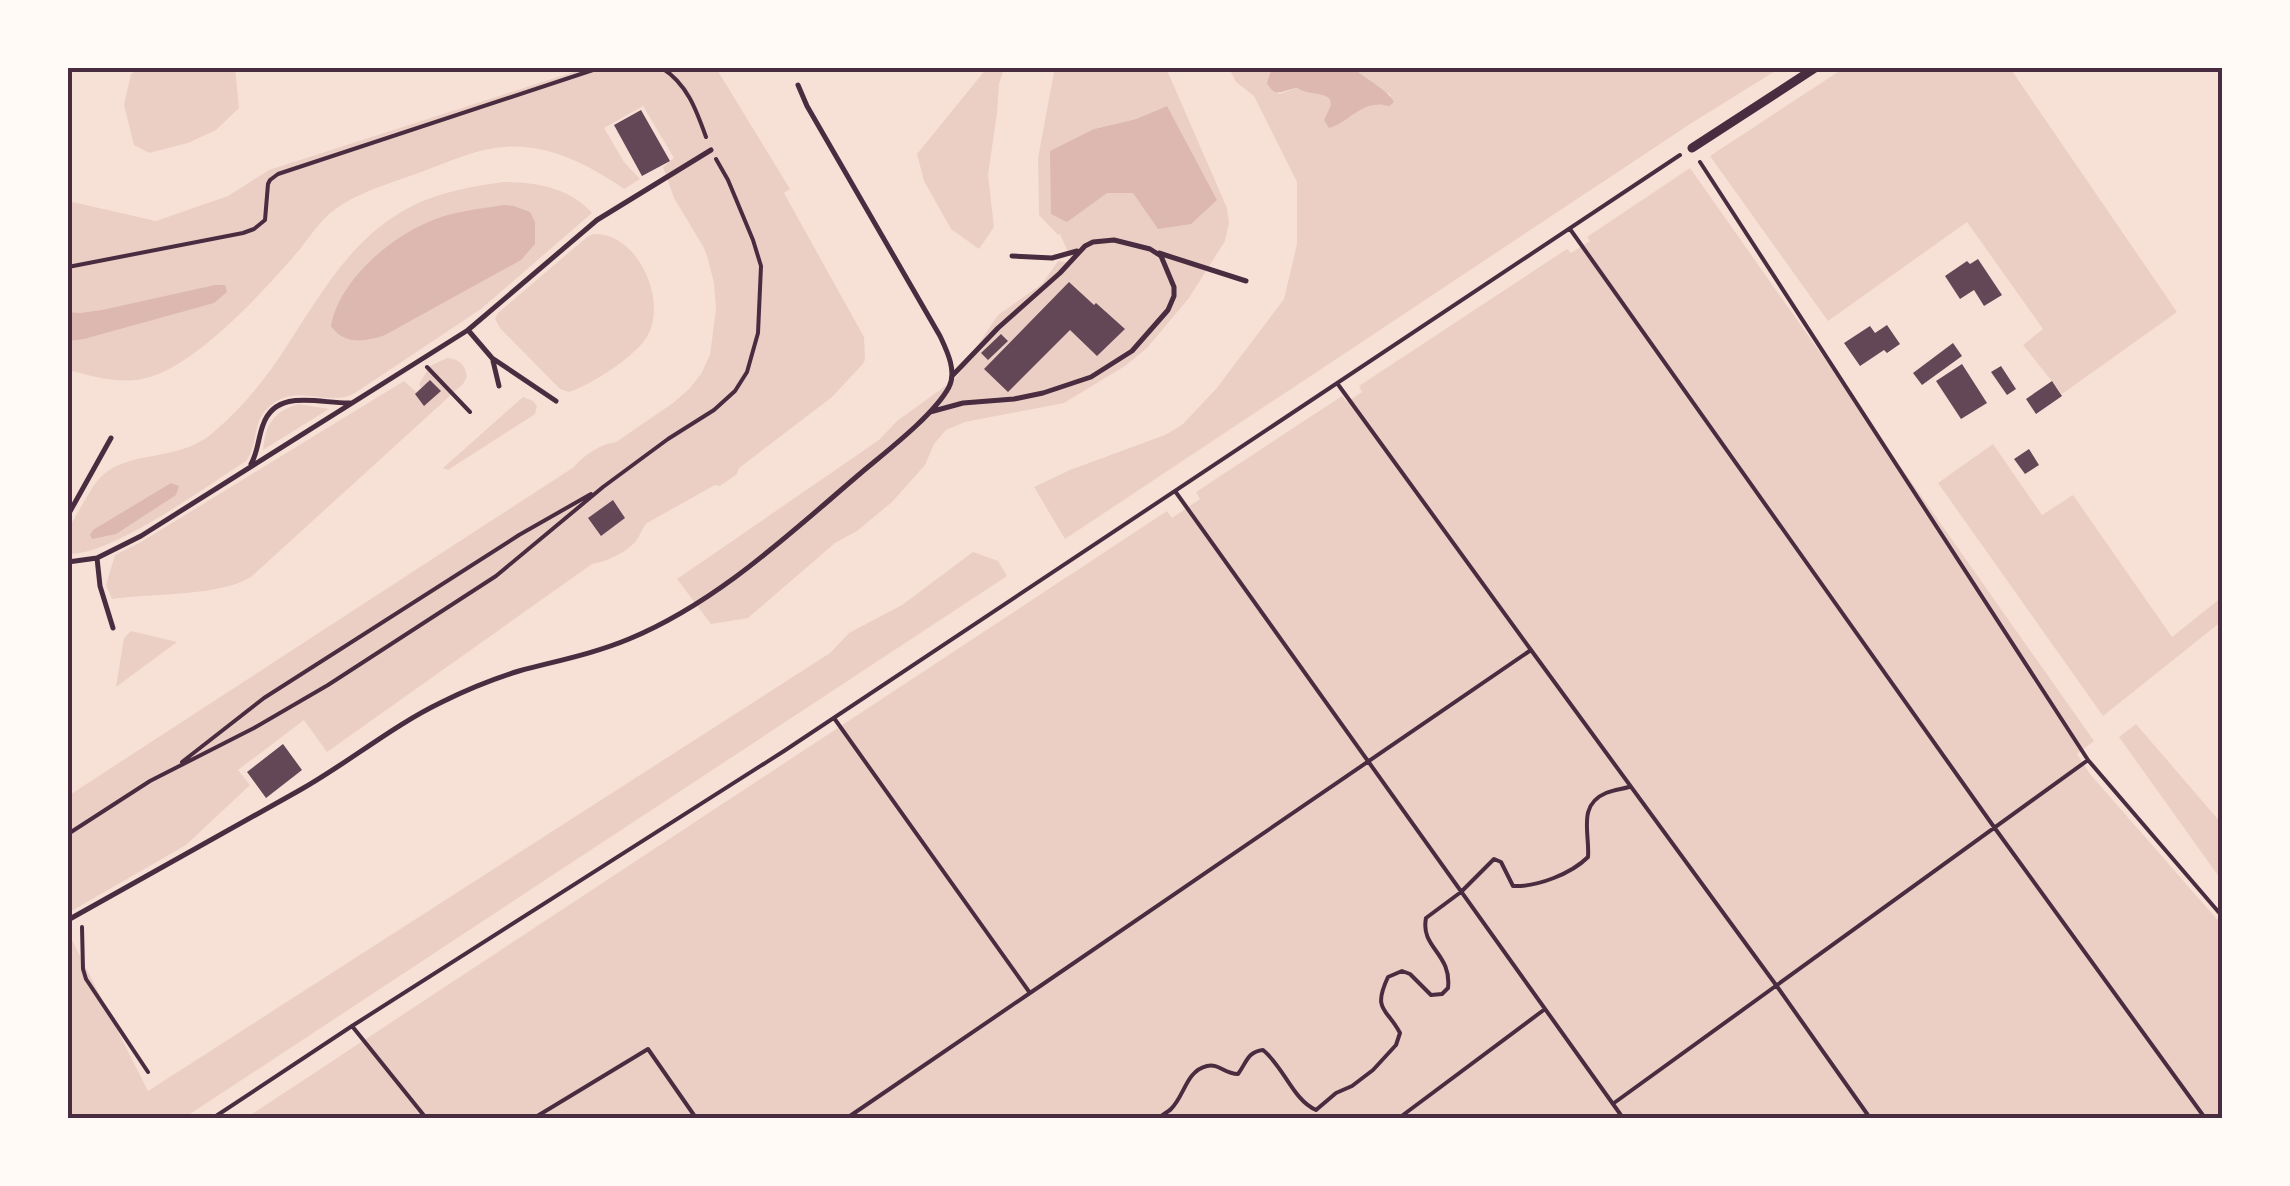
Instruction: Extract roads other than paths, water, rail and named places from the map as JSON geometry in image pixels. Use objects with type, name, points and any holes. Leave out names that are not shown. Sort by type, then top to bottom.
[{"type":"street","points":[[1692,148],[1815,68]]},
{"type":"lane","points":[[68,920],[300,790],[438,704],[520,671],[628,639],[690,607],[763,557],[926,413],[949,386],[952,376],[948,354],[806,106],[798,85]]},
{"type":"lane","points":[[68,562],[97,558],[141,536],[358,401],[468,330],[598,220],[711,150]]},
{"type":"lane","points":[[1012,256],[1052,258],[1093,242],[1114,240],[1246,282]]},
{"type":"lane","points":[[952,376],[1080,250]]},
{"type":"lane","points":[[926,413],[963,403],[1043,393],[1090,377],[1132,352],[1160,320],[1174,296],[1174,287],[1156,252]]},
{"type":"lane","points":[[468,330],[492,358],[556,401]]},
{"type":"lane","points":[[492,358],[499,386]]},
{"type":"lane","points":[[246,470],[257,453],[264,421],[279,406],[300,399],[339,404],[358,401]]},
{"type":"lane","points":[[68,514],[111,438]]},
{"type":"lane","points":[[97,558],[100,586],[114,628]]}]
